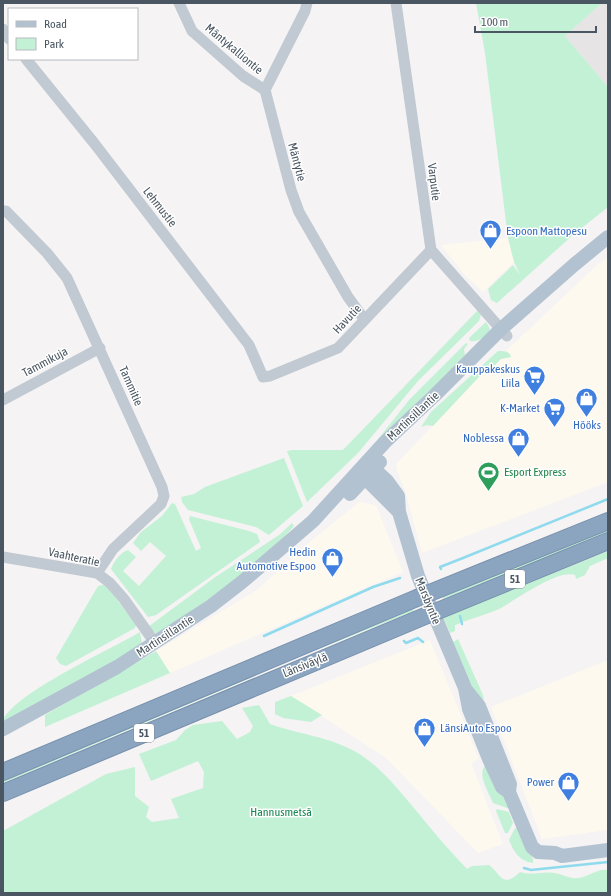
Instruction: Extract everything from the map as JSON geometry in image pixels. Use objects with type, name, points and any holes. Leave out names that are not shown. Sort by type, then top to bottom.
[{"type":"highway","name":"Länsiväylä","points":[[3,772],[417,598],[608,521]]},
{"type":"highway","name":"Länsiväylä","points":[[3,793],[608,541]]},
{"type":"main road","name":"Martinsillantie","points":[[3,729],[58,701],[155,643],[211,606],[236,587],[313,521],[332,511],[367,471],[408,420],[504,333],[575,264],[608,237]]},
{"type":"main road","name":"Martinsillantie","points":[[504,333],[608,248]]},
{"type":"main road","name":"Marsbyntie","points":[[367,471],[400,512],[418,576],[465,688],[470,709],[489,760],[502,787],[509,792],[532,847],[538,852],[555,853],[562,856],[608,850]]},
{"type":"main road","name":"Marsbyntie","points":[[555,853],[562,848],[608,842]]},
{"type":"street","name":"Mäntykalliontie","points":[[179,3],[192,31],[243,76],[265,90]]},
{"type":"street","points":[[265,90],[305,11],[307,3]]},
{"type":"street","name":"Varputie","points":[[396,3],[431,250]]},
{"type":"street","name":"Lehmustie","points":[[27,60],[94,143],[249,345],[263,377]]},
{"type":"street","name":"Mäntytie","points":[[265,90],[291,190],[299,212],[348,297],[364,319]]},
{"type":"street","name":"Tammitie","points":[[3,211],[6,212],[47,252],[68,278],[162,487],[164,496],[161,504],[113,549],[97,573]]},
{"type":"street","points":[[431,250],[504,333]]},
{"type":"street","name":"Havutie","points":[[263,377],[270,376],[338,348],[431,250]]},
{"type":"street","name":"Tammikuja","points":[[3,400],[100,348]]},
{"type":"street","name":"Vaahteratie","points":[[3,557],[97,573],[110,583],[124,599],[155,643]]},
{"type":"shaded area","points":[[602,3],[608,3],[608,87],[565,36]]},
{"type":"shaded area","points":[[508,238],[514,262],[483,292],[464,274],[441,245]]},
{"type":"shaded area","name":"Kauppakeskus Liila","points":[[608,257],[608,482],[422,553],[406,494],[396,467],[397,463],[492,364],[501,359],[511,357],[506,351],[597,265]]},
{"type":"shaded area","points":[[359,502],[376,505],[403,572],[170,673],[156,651],[257,590],[306,545]]},
{"type":"shaded area","name":"LänsiAuto Espoo","points":[[430,640],[479,759],[471,763],[503,844],[478,853],[386,758],[291,696]]},
{"type":"shaded area","points":[[608,660],[608,830],[542,839],[491,707]]},
{"type":"green space","points":[[476,3],[602,3],[565,36],[608,87],[608,207],[573,235],[497,303],[491,300],[488,289],[513,265],[520,275],[514,262],[508,238],[485,53]]},
{"type":"green space","points":[[478,310],[481,315],[479,321],[418,381],[358,453],[307,502],[287,451],[343,450]]},
{"type":"green space","points":[[486,322],[490,329],[489,332],[479,340],[470,341],[469,338]]},
{"type":"green space","points":[[466,343],[468,344],[464,349],[465,355],[347,475],[409,400]]},
{"type":"green space","points":[[498,351],[508,352],[511,357],[501,359],[494,366],[491,364],[433,426],[427,425],[421,427],[431,412]]},
{"type":"green space","points":[[284,458],[303,506],[269,535],[256,527],[188,510],[182,502],[181,497],[194,494],[205,487]]},
{"type":"green space","points":[[172,503],[175,504],[196,551],[201,548],[189,519],[190,516],[249,531],[257,534],[260,542],[156,615],[148,617],[111,569],[122,553],[128,550],[136,557],[123,571],[139,586],[166,556],[150,542],[141,551],[133,543],[141,532],[162,516]]},
{"type":"green space","points":[[292,523],[294,526],[263,557],[212,597],[158,634],[152,632],[148,627],[214,578],[279,535]]},
{"type":"green space","points":[[608,527],[608,532],[443,599],[441,594]]},
{"type":"green space","points":[[608,551],[608,558],[590,566],[585,575],[576,579],[575,575],[567,574],[548,581],[499,609],[455,625],[455,631],[450,633],[443,617]]},
{"type":"green space","points":[[98,586],[107,586],[136,625],[135,628],[66,666],[60,664],[56,658]]},
{"type":"green space","points":[[412,606],[414,611],[313,650]]},
{"type":"green space","points":[[140,632],[142,644],[140,647],[6,721],[3,720],[11,709],[44,685],[65,672]]},
{"type":"green space","points":[[458,639],[483,695],[484,700],[482,702],[472,687],[453,642]]},
{"type":"green space","points":[[156,651],[170,673],[45,727],[45,715]]},
{"type":"green space","points":[[263,669],[264,672],[3,783],[3,778]]},
{"type":"green space","points":[[291,696],[322,715],[311,722],[283,718],[275,714],[275,702]]},
{"type":"green space","name":"Hannusmetsä","points":[[259,705],[270,724],[336,743],[356,752],[374,765],[398,789],[436,835],[467,869],[472,866],[489,865],[503,879],[506,880],[514,877],[520,872],[529,874],[554,873],[575,878],[600,870],[608,870],[608,893],[3,893],[3,831],[106,774],[135,767],[135,796],[149,807],[146,817],[152,822],[179,818],[171,799],[203,788],[204,772],[198,761],[151,781],[139,754],[176,740],[185,730],[193,725],[222,721],[237,739],[250,732],[253,726],[242,708]]},
{"type":"green space","points":[[486,765],[510,807],[507,808],[493,803],[486,789],[482,773]]},
{"type":"green space","points":[[497,809],[509,812],[513,823],[508,833],[505,833],[496,811]]},
{"type":"green space","points":[[518,827],[533,859],[533,863],[521,858],[509,840],[515,828]]},
{"type":"waterway","points":[[441,569],[440,567],[608,499]]},
{"type":"waterway","points":[[264,636],[373,587],[400,578]]},
{"type":"waterway","points":[[460,616],[462,624]]},
{"type":"waterway","points":[[404,641],[406,643],[418,638],[423,642]]},
{"type":"waterway","points":[[524,868],[531,870],[608,862]]},
{"type":"place","name":"Espoon Mattopesu","points":[[490,250]]},
{"type":"place","name":"Kauppakeskus Liila","points":[[535,396]]},
{"type":"place","name":"Hööks","points":[[587,418]]},
{"type":"place","name":"K-Market","points":[[555,428]]},
{"type":"place","name":"Noblessa","points":[[519,458]]},
{"type":"place","name":"Esport Express","points":[[489,492]]},
{"type":"place","name":"Hedin Automotive Espoo","points":[[332,578]]},
{"type":"place","name":"LänsiAuto Espoo","points":[[424,748]]},
{"type":"place","name":"Power","points":[[569,802]]}]
